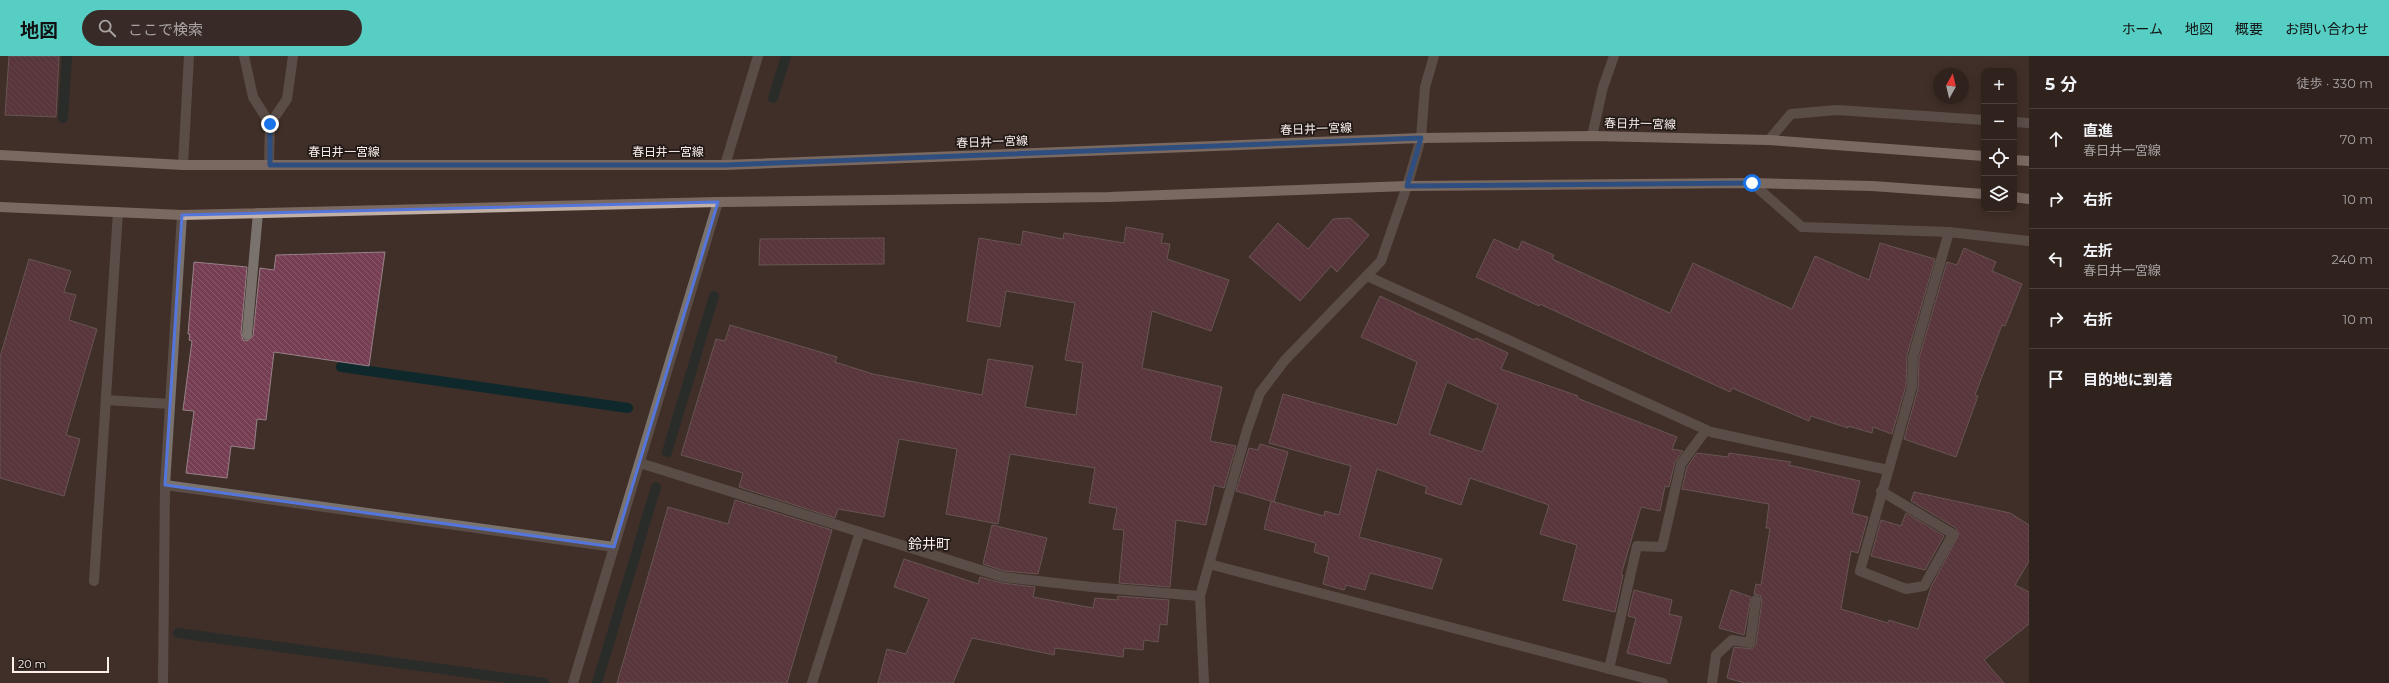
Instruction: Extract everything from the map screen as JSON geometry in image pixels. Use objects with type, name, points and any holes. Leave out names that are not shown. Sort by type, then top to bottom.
[{"type":"main road","name":"春日井一宮線","points":[[0,155],[183,165],[725,165],[1421,138],[1592,136],[1769,140],[1981,156]]},
{"type":"main road","points":[[2017,160],[2029,161]]},
{"type":"main road","points":[[0,208],[182,215],[718,202],[1109,197],[1407,186],[1752,183],[1872,186],[1981,194]]},
{"type":"main road","points":[[2017,197],[2029,199]]},
{"type":"street","points":[[183,165],[189,56]]},
{"type":"street","points":[[244,56],[254,97],[270,124],[270,165]]},
{"type":"street","points":[[270,124],[287,98],[293,56]]},
{"type":"street","points":[[725,165],[758,56]]},
{"type":"street","points":[[1204,683],[1200,596],[1260,393],[1285,360],[1381,260],[1407,186],[1421,138],[1425,87],[1434,56]]},
{"type":"street","points":[[1592,136],[1603,88],[1614,56]]},
{"type":"street","points":[[1769,140],[1791,114],[1837,110],[1981,120]]},
{"type":"street","points":[[2017,122],[2029,123]]},
{"type":"street","points":[[1752,183],[1802,227],[1949,232],[2029,241]]},
{"type":"street","points":[[573,683],[718,202]]},
{"type":"street","points":[[94,582],[118,212]]},
{"type":"street","points":[[247,335],[258,213]]},
{"type":"street","points":[[163,683],[165,485],[182,215]]},
{"type":"street","points":[[1881,491],[1954,534],[1924,586],[1906,589],[1860,571],[1881,491],[1912,387],[1913,357],[1949,232]]},
{"type":"street","points":[[1367,276],[1706,430],[1888,470]]},
{"type":"street","points":[[106,400],[170,404]]},
{"type":"street","points":[[1609,669],[1638,546],[1662,547],[1681,464],[1706,430]]},
{"type":"street","points":[[640,463],[1003,577],[1092,587],[1200,596]]},
{"type":"street","points":[[165,485],[614,547]]},
{"type":"street","points":[[812,683],[860,532]]},
{"type":"street","points":[[1209,564],[1663,683]]},
{"type":"street","points":[[1712,683],[1716,655],[1732,640],[1750,643],[1756,600]]},
{"type":"highlighted area","points":[[718,202],[614,547],[165,485],[182,215]]},
{"type":"building","points":[[9,56],[59,56],[56,117],[5,115]]},
{"type":"building","points":[[1350,218],[1369,235],[1337,272],[1331,266],[1300,301],[1249,257],[1278,223],[1308,249],[1333,219]]},
{"type":"building","points":[[1126,227],[1163,234],[1161,243],[1170,244],[1167,259],[1229,280],[1211,331],[1152,311],[1142,368],[1222,387],[1210,441],[1236,446],[1224,488],[1214,485],[1206,525],[1176,520],[1170,587],[1119,583],[1124,530],[1113,529],[1117,508],[1089,503],[1095,468],[1010,454],[998,524],[946,514],[957,449],[899,439],[884,517],[838,509],[835,518],[739,487],[743,473],[681,455],[716,339],[725,341],[730,325],[837,357],[835,362],[873,374],[982,395],[988,359],[1033,366],[1025,407],[1076,415],[1083,363],[1065,360],[1075,303],[1006,291],[1000,327],[967,321],[979,238],[1021,245],[1023,231],[1063,239],[1064,233],[1124,243]]},
{"type":"building","points":[[884,238],[884,264],[759,265],[760,239]]},
{"type":"building","points":[[1494,239],[1518,250],[1522,241],[1554,255],[1552,259],[1670,313],[1693,263],[1792,309],[1815,256],[1869,280],[1880,243],[1935,259],[1907,355],[1906,386],[1892,434],[1873,427],[1872,433],[1848,426],[1848,428],[1811,416],[1809,421],[1732,388],[1730,392],[1540,304],[1539,306],[1476,277]]},
{"type":"building","points":[[1964,248],[1996,262],[1992,271],[2022,284],[2005,326],[2002,325],[1975,395],[1978,396],[1956,457],[1904,439],[1918,389],[1919,358],[1947,262],[1957,265]]},
{"type":"building","points":[[385,252],[369,366],[274,352],[266,420],[257,419],[254,449],[231,446],[227,478],[186,473],[194,411],[183,410],[192,341],[189,340],[190,334],[188,334],[194,262],[247,267],[241,334],[243,340],[247,341],[253,336],[260,268],[274,270],[276,255]]},
{"type":"building","points":[[29,259],[71,271],[64,292],[76,295],[69,320],[97,329],[66,435],[80,439],[64,496],[0,478],[0,357]]},
{"type":"building","points":[[1380,296],[1474,340],[1476,338],[1508,353],[1501,369],[1578,396],[1577,398],[1677,437],[1672,449],[1683,451],[1675,462],[1669,487],[1665,486],[1660,511],[1641,507],[1621,575],[1623,575],[1615,612],[1563,600],[1577,545],[1540,534],[1549,505],[1470,478],[1461,505],[1425,493],[1427,487],[1377,469],[1359,537],[1442,559],[1432,589],[1370,573],[1365,590],[1346,585],[1344,590],[1323,584],[1329,557],[1314,552],[1316,543],[1264,529],[1271,501],[1324,516],[1325,511],[1339,515],[1351,466],[1269,443],[1283,394],[1397,425],[1417,362],[1361,337]],"holes":[[[1447,382],[1498,405],[1482,452],[1429,434]]]},
{"type":"building","points":[[1260,444],[1288,452],[1274,502],[1236,491],[1249,448],[1258,450]]},
{"type":"building","points":[[1697,453],[1728,457],[1729,453],[1791,462],[1789,465],[1860,481],[1852,513],[1868,517],[1858,553],[1851,551],[1841,609],[1888,623],[1889,620],[1918,629],[1931,587],[1959,534],[1956,528],[1911,501],[1914,492],[2010,513],[2029,525],[2029,561],[2015,585],[2029,592],[2029,624],[1984,660],[2004,683],[1745,683],[1727,678],[1734,647],[1752,649],[1756,644],[1762,601],[1760,595],[1754,594],[1756,584],[1761,585],[1770,528],[1766,528],[1769,504],[1682,489],[1687,467]]},
{"type":"building","points":[[735,500],[832,530],[787,683],[617,683],[668,507],[728,524]]},
{"type":"building","points":[[1906,513],[1944,536],[1925,570],[1871,556],[1881,520],[1901,526]]},
{"type":"building","points":[[992,525],[1047,538],[1038,574],[1004,571],[983,564]]},
{"type":"building","points":[[904,559],[978,584],[980,577],[1002,583],[1035,587],[1033,597],[1093,608],[1095,598],[1117,600],[1118,596],[1169,600],[1167,625],[1160,624],[1158,642],[1144,640],[1143,650],[1124,648],[1123,657],[1055,648],[1054,655],[972,638],[953,683],[878,683],[887,649],[906,654],[929,599],[894,587]]},
{"type":"building","points":[[1634,590],[1672,600],[1669,614],[1682,617],[1670,664],[1627,653],[1636,618],[1628,616]]},
{"type":"building","points":[[1731,590],[1751,597],[1744,635],[1719,628]]},
{"type":"waterway","points":[[63,118],[67,56]]},
{"type":"waterway","points":[[773,98],[786,56]]},
{"type":"waterway","points":[[667,452],[714,296]]},
{"type":"waterway","points":[[341,367],[628,408]]},
{"type":"waterway","points":[[597,683],[656,487]]},
{"type":"waterway","points":[[178,633],[544,683]]},
{"type":"district","name":"鈴井町","points":[[929,544]]},
{"type":"route","points":[[270,124],[270,165],[725,165],[1421,138],[1407,186],[1752,183]]}]
